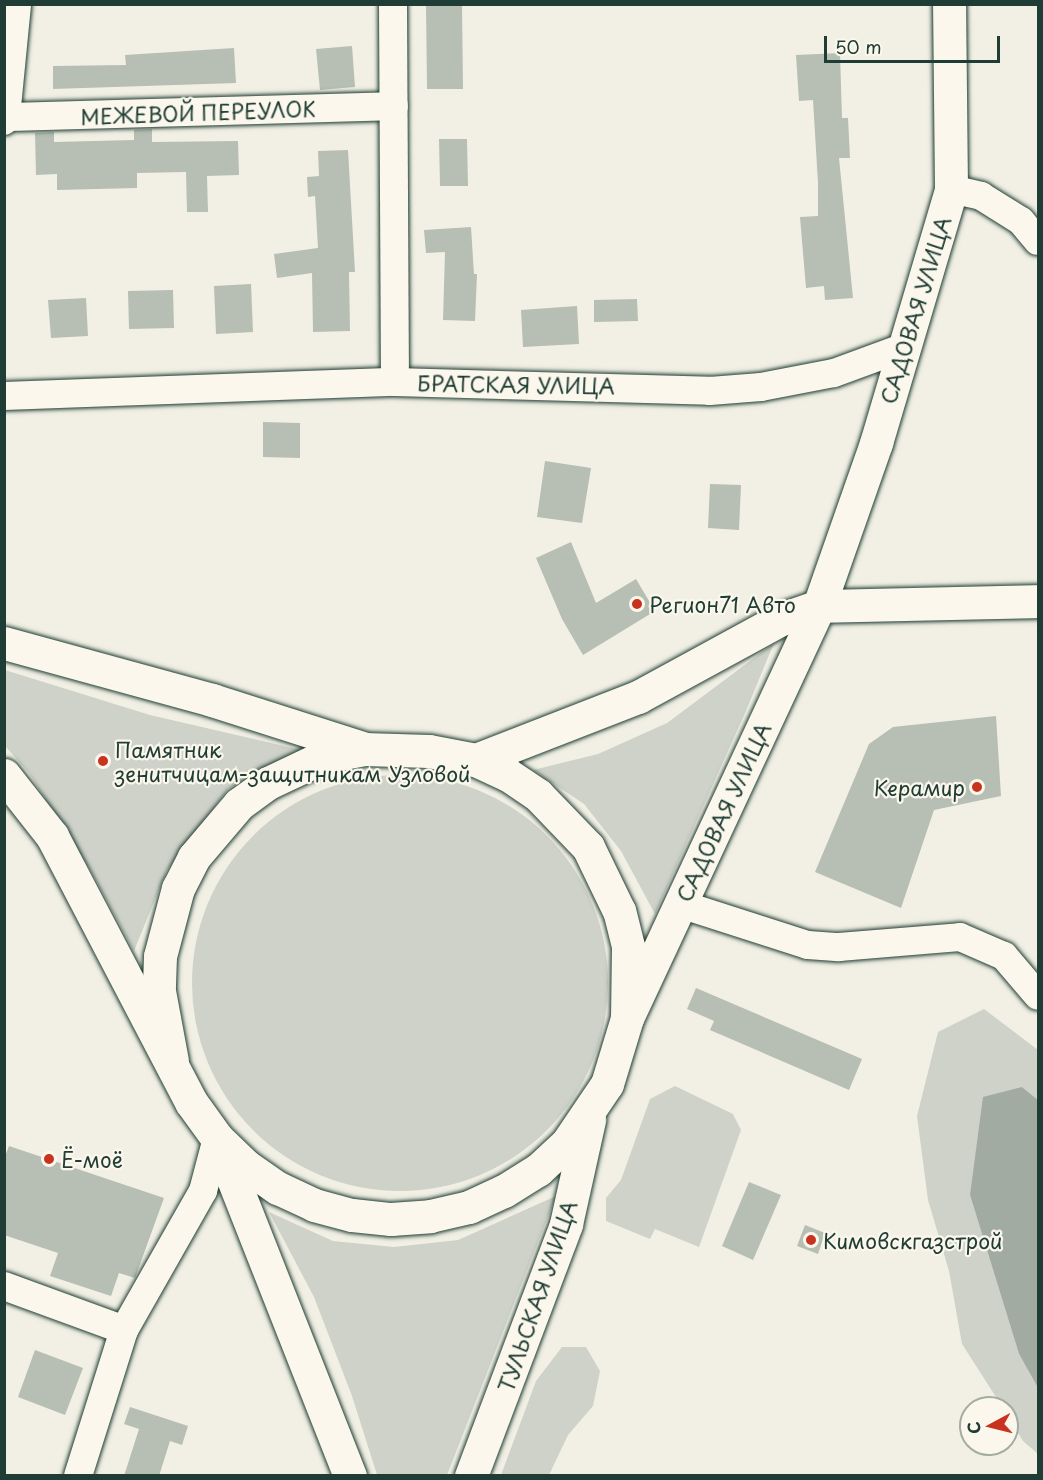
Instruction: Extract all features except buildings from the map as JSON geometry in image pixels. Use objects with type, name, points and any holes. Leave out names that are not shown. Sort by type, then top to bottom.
[{"type":"main road","name":"САДОВАЯ УЛИЦА","points":[[627,1018],[819,606],[876,443],[902,348],[951,189],[949,4]]},
{"type":"main road","points":[[476,760],[638,697],[781,619],[819,606],[1038,601]]},
{"type":"main road","points":[[4,643],[212,700],[364,749]]},
{"type":"main road","points":[[172,1061],[161,1015],[160,956],[178,888],[194,857],[223,820],[268,783],[323,757],[364,749],[429,751],[476,760],[508,775],[556,811],[588,847],[606,878],[628,946],[627,1018],[619,1054],[591,1113],[567,1143],[538,1170],[504,1191],[468,1207],[430,1216],[362,1216],[314,1204],[270,1182],[217,1138]]},
{"type":"main road","points":[[4,775],[52,836],[172,1061],[191,1102],[217,1138],[350,1476]]},
{"type":"main road","name":"ТУЛЬСКАЯ УЛИЦА","points":[[471,1476],[566,1224],[591,1113]]},
{"type":"street","points":[[5,119],[17,4]]},
{"type":"street","name":"БРАТСКАЯ УЛИЦА","points":[[393,4],[394,382],[731,389],[834,373],[902,348]]},
{"type":"street","name":"МЕЖЕВОЙ ПЕРЕУЛОК","points":[[5,119],[394,106]]},
{"type":"street","points":[[951,189],[981,196],[1021,221],[1038,241]]},
{"type":"street","points":[[4,396],[394,382]]},
{"type":"street","points":[[680,904],[808,945],[839,947],[960,938],[1004,956],[1038,996]]},
{"type":"street","points":[[78,1476],[124,1330],[202,1191],[217,1138]]},
{"type":"street","points":[[4,1286],[124,1330]]},
{"type":"shaded area","points":[[774,643],[655,914],[621,851],[584,804],[533,770],[598,754],[667,723]]},
{"type":"shaded area","points":[[5,670],[150,715],[301,750],[228,789],[167,870],[134,951],[90,869],[29,773],[5,746]]},
{"type":"shaded area","points":[[400,775],[441,779],[480,791],[515,810],[547,836],[573,868],[592,903],[604,942],[608,983],[604,1024],[592,1063],[573,1098],[547,1130],[515,1156],[480,1175],[441,1187],[400,1191],[359,1187],[320,1175],[285,1156],[253,1130],[227,1098],[208,1063],[196,1024],[192,983],[196,942],[208,903],[227,868],[253,836],[285,810],[320,791],[359,779]]},
{"type":"shaded area","points":[[984,1009],[1038,1050],[1038,1100],[1022,1087],[970,1195],[1019,1354],[1038,1388],[1038,1454],[1019,1434],[1019,1396],[995,1396],[962,1344],[949,1271],[928,1200],[917,1116],[938,1032]]},
{"type":"shaded area","points":[[675,1086],[733,1114],[741,1130],[699,1247],[655,1229],[650,1239],[606,1221],[606,1198],[621,1180],[650,1099]]},
{"type":"shaded area","points":[[1022,1087],[1038,1100],[1038,1388],[1019,1354],[970,1195],[983,1097]]},
{"type":"shaded area","points":[[556,1196],[447,1475],[377,1475],[352,1396],[314,1297],[269,1212],[333,1241],[394,1247],[458,1240]]},
{"type":"shaded area","points":[[562,1347],[586,1347],[600,1371],[593,1406],[568,1435],[549,1475],[501,1475],[536,1381]]},
{"type":"place","name":"Регион71 Авто","points":[[637,604]]},
{"type":"place","name":"Памятник зенитчицам-защитникам Узловой","points":[[103,761]]},
{"type":"place","name":"Керамир","points":[[977,787]]},
{"type":"place","name":"Ё-моё","points":[[49,1159]]},
{"type":"place","name":"Кимовскгазстрой","points":[[811,1240]]}]
